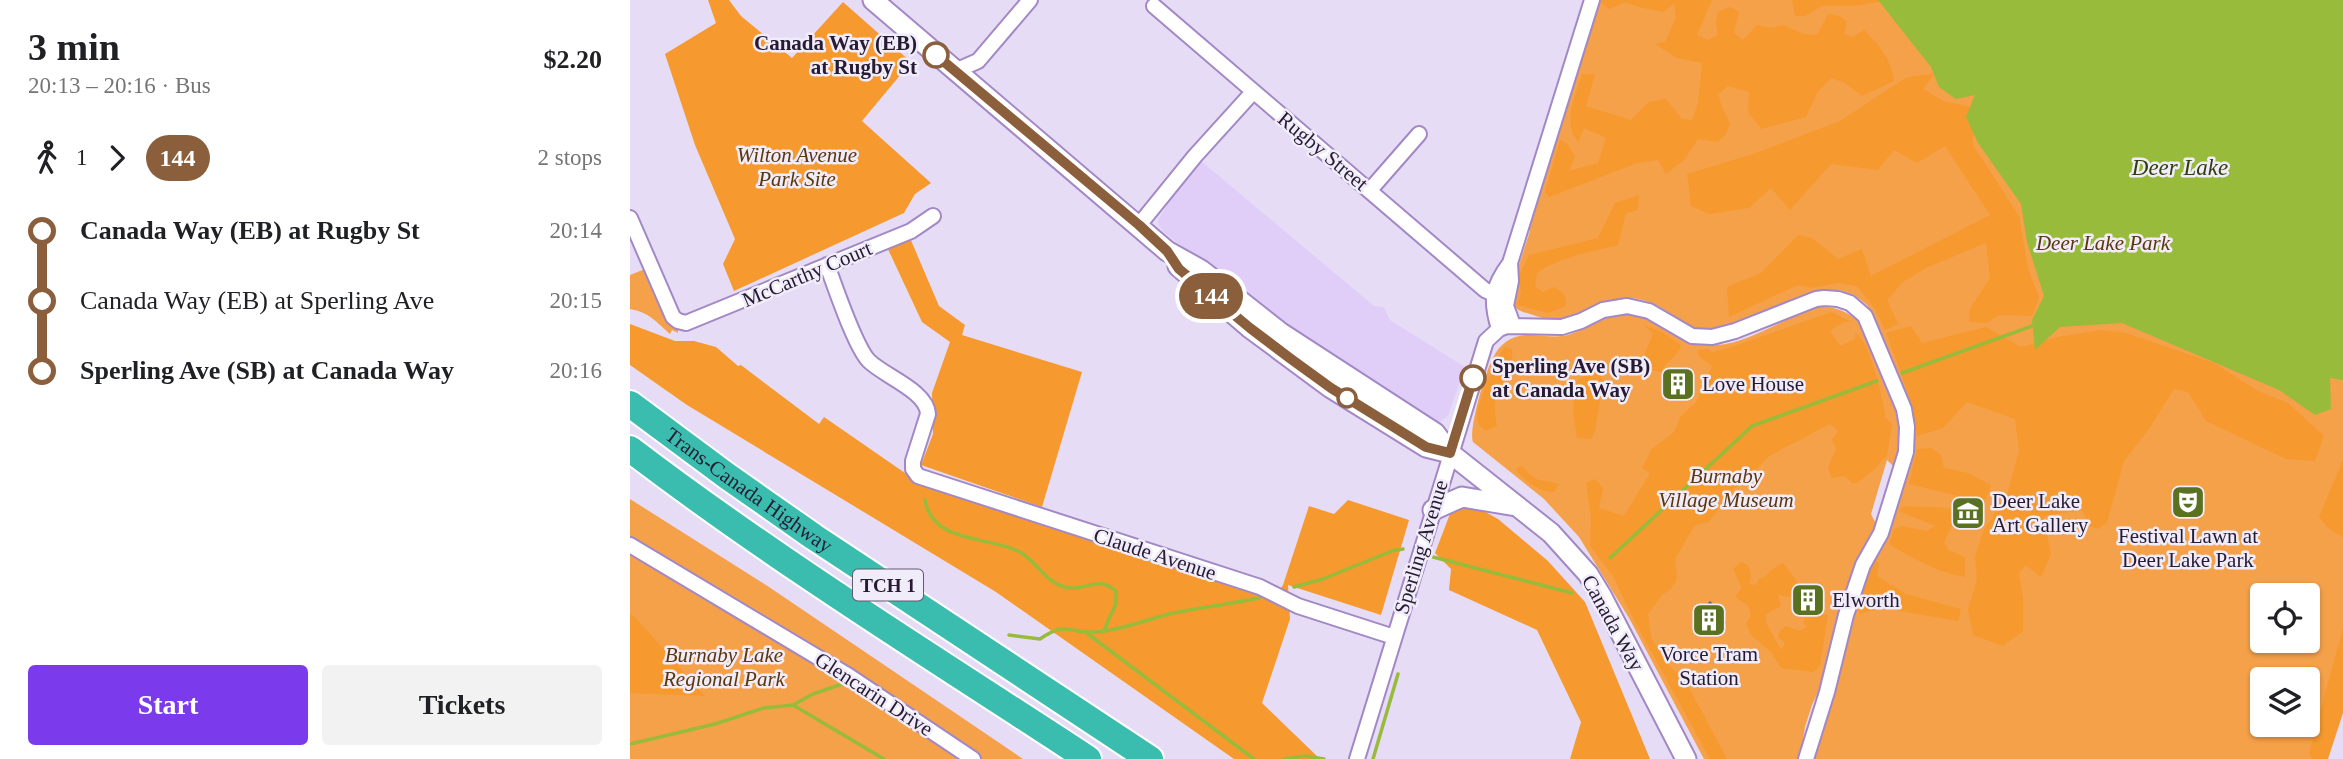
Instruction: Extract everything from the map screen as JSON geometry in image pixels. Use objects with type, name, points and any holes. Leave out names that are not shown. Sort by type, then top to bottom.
[{"type":"highway","name":"Trans-Canada Highway","points":[[630,404],[814,537],[1150,759]]},
{"type":"highway","name":"Trans-Canada Highway","points":[[630,449],[788,562],[1088,759]]},
{"type":"main road","name":"Canada Way","points":[[873,0],[1139,225],[1167,251],[1179,269],[1250,328],[1331,388],[1432,450],[1450,453],[1551,533],[1588,574],[1686,759]]},
{"type":"main road","points":[[1433,510],[1462,497],[1517,506]]},
{"type":"street","points":[[955,71],[978,61],[1030,0]]},
{"type":"street","points":[[1506,327],[1493,308],[1494,294],[1500,276],[1510,263],[1592,0]]},
{"type":"street","name":"Rugby Street","points":[[1154,6],[1485,290],[1494,294]]},
{"type":"street","points":[[1139,225],[1195,156],[1253,92]]},
{"type":"street","points":[[1370,190],[1419,134]]},
{"type":"street","name":"McCarthy Court","points":[[630,218],[673,317],[689,323],[911,231],[933,216]]},
{"type":"street","points":[[1506,327],[1506,306],[1511,281],[1510,263]]},
{"type":"street","name":"Claude Avenue","points":[[827,265],[859,347],[868,360],[921,398],[928,409],[913,461],[916,474],[922,478],[1260,587],[1298,606],[1394,637]]},
{"type":"street","points":[[1506,327],[1562,327],[1603,310],[1627,306],[1649,311],[1692,335],[1712,337],[1824,298],[1850,303],[1865,316],[1904,409],[1907,444],[1881,533],[1863,565],[1846,615],[1806,759]]},
{"type":"street","name":"Sperling Avenue","points":[[1357,759],[1483,348],[1486,341],[1506,327]]},
{"type":"street","name":"Glencarin Drive","points":[[630,545],[849,676],[973,759]]},
{"type":"shaded area","points":[[1200,160],[1374,306],[1384,307],[1390,320],[1465,367],[1448,416],[1440,422],[1427,420],[1242,295],[1164,232],[1158,220],[1178,187]]},
{"type":"green space","name":"Wilton Avenue Park Site","points":[[708,0],[729,0],[741,16],[792,58],[843,2],[911,62],[862,121],[931,183],[915,194],[904,213],[734,291],[723,264],[735,239],[695,145],[665,54],[716,23]]},
{"type":"green space","name":"Deer Lake Park","points":[[1598,0],[2343,0],[2343,701],[2324,759],[1814,759],[1865,575],[1885,538],[1909,466],[1914,433],[1909,403],[1872,312],[1854,295],[1839,290],[1824,290],[1727,328],[1697,328],[1651,303],[1626,298],[1567,319],[1544,318],[1520,311],[1513,303],[1512,297],[1530,231],[1528,228]]},
{"type":"green space","points":[[1601,0],[1712,0],[1697,35],[1708,40],[1718,35],[1718,12],[1730,7],[1739,12],[1734,33],[1743,40],[1757,25],[1771,28],[1783,25],[1804,34],[1817,35],[1828,14],[1840,16],[1847,22],[1844,34],[1852,37],[1864,30],[1875,41],[1888,60],[1894,81],[1862,96],[1845,83],[1831,78],[1818,91],[1806,117],[1761,129],[1748,112],[1749,92],[1728,86],[1718,94],[1730,123],[1726,134],[1718,142],[1698,139],[1684,160],[1666,174],[1658,160],[1637,163],[1549,197],[1545,192],[1560,140],[1567,143],[1575,157],[1569,171],[1598,163],[1606,138],[1584,128],[1578,142],[1573,134],[1571,109],[1582,74],[1595,74],[1586,106],[1631,120],[1649,102],[1666,99],[1682,119],[1692,120],[1698,103],[1702,63],[1677,58],[1655,44],[1665,42],[1676,18],[1674,3],[1664,12],[1626,2],[1609,9]]},
{"type":"green space","points":[[1792,0],[1885,1],[1853,6],[1822,6],[1805,16],[1795,16]]},
{"type":"green space","points":[[1934,74],[1923,89],[1943,101],[1984,110],[1973,122],[1973,145],[2019,216],[2028,268],[2039,298],[2032,316],[2000,315],[1986,323],[1969,322],[1970,309],[1990,278],[1986,243],[1926,268],[1903,282],[1887,300],[1898,324],[1885,330],[1875,309],[1857,286],[1838,283],[1812,288],[1798,285],[1729,317],[1727,287],[1761,273],[1798,235],[1812,238],[1838,259],[1862,249],[1871,276],[1990,215],[1945,146],[1917,163],[1894,150],[1878,170],[1831,164],[1790,210],[1771,188],[1749,208],[1709,214],[1691,206],[1687,174],[1756,153],[1840,121],[1907,77]]},
{"type":"green space","points":[[1639,195],[1638,210],[1626,213],[1618,245],[1565,259],[1537,273],[1535,286],[1543,292],[1554,287],[1562,292],[1566,306],[1548,313],[1517,305],[1521,292],[1518,278],[1529,255],[1598,238],[1615,203]]},
{"type":"green space","points":[[910,238],[939,306],[965,325],[962,335],[1082,372],[1042,507],[921,465],[933,434],[932,393],[950,342],[922,322],[887,247]]},
{"type":"green space","points":[[645,269],[669,323],[678,333],[672,330],[670,334],[647,315],[630,309],[630,275]]},
{"type":"green space","name":"Burnaby Village Museum","points":[[1818,307],[1844,312],[1865,329],[1899,415],[1901,440],[1895,468],[1887,460],[1871,514],[1877,526],[1859,557],[1850,580],[1827,658],[1824,679],[1805,727],[1800,759],[1704,759],[1629,618],[1579,537],[1544,499],[1473,442],[1473,425],[1479,399],[1496,353],[1507,341],[1520,336],[1564,336],[1607,317],[1630,314],[1653,321],[1693,342],[1718,345],[1743,339]]},
{"type":"green space","points":[[1831,312],[1852,322],[1843,322],[1830,331],[1840,346],[1855,339],[1855,333],[1861,338],[1871,358],[1886,418],[1892,425],[1887,455],[1857,483],[1852,483],[1845,476],[1832,478],[1828,468],[1836,449],[1832,440],[1838,431],[1830,424],[1769,456],[1744,482],[1733,489],[1709,522],[1695,525],[1675,559],[1677,579],[1648,614],[1651,637],[1665,661],[1686,682],[1727,759],[1710,759],[1614,578],[1590,546],[1591,517],[1586,483],[1595,479],[1603,488],[1599,508],[1624,516],[1650,473],[1642,468],[1651,450],[1674,432],[1681,416],[1697,401],[1712,366],[1699,356],[1697,350],[1707,349],[1712,352],[1729,348]]},
{"type":"green space","points":[[630,324],[675,341],[694,341],[716,347],[819,424],[824,417],[918,482],[1275,597],[1283,585],[1309,506],[1334,514],[1348,500],[1409,520],[1381,615],[1288,585],[1290,619],[1262,703],[1320,759],[1234,759],[996,592],[687,405],[630,365]]},
{"type":"green space","points":[[1644,325],[1662,332],[1681,345],[1661,372],[1642,369],[1640,365],[1653,334]]},
{"type":"green space","points":[[1911,326],[1922,343],[1986,327],[2021,347],[2057,337],[2101,330],[2126,333],[2214,363],[2258,391],[2288,403],[2324,436],[2315,461],[2286,459],[2206,421],[2188,392],[2174,389],[2149,429],[2124,461],[2107,522],[2099,529],[2090,526],[2082,510],[2043,516],[2051,554],[2041,577],[2026,565],[2019,573],[2023,598],[2023,631],[2003,646],[1973,635],[1968,609],[1977,580],[1975,556],[1985,527],[1992,519],[1998,503],[2005,502],[2019,451],[2015,419],[1967,402],[1943,428],[1917,436],[1908,397],[1886,333]]},
{"type":"green space","points":[[1505,347],[1512,349],[1512,356],[1496,398],[1497,426],[1486,431],[1478,421],[1478,410],[1488,381]]},
{"type":"green space","points":[[1593,370],[1599,372],[1603,382],[1595,430],[1591,439],[1577,438],[1573,413],[1575,382]]},
{"type":"green space","points":[[1931,448],[1941,455],[1944,468],[1968,473],[1991,485],[1986,499],[1967,498],[1909,484],[1917,449]]},
{"type":"green space","points":[[2343,460],[2343,537],[2328,528],[2319,517]]},
{"type":"green space","points":[[1522,466],[1539,480],[1559,484],[1554,492],[1542,490],[1528,482],[1515,469]]},
{"type":"green space","name":"Burnaby Lake Regional Park","points":[[630,499],[769,587],[1023,759],[630,759]]},
{"type":"green space","points":[[1904,506],[1950,508],[1954,522],[1944,542],[1948,550],[1965,557],[1965,577],[1916,560],[1889,544],[1894,529],[1902,526],[1927,531],[1935,526],[1899,511]]},
{"type":"green space","points":[[1461,509],[1480,509],[1498,519],[1548,561],[1585,602],[1650,759],[1570,759],[1581,722],[1537,630],[1449,590],[1451,569],[1435,553],[1450,514]]},
{"type":"green space","points":[[1873,557],[1879,564],[1877,576],[1906,594],[1961,609],[1958,621],[1882,608],[1859,614],[1860,592]]},
{"type":"green space","points":[[1741,562],[1748,565],[1751,575],[1749,584],[1756,585],[1759,579],[1783,563],[1797,581],[1790,597],[1778,595],[1781,606],[1766,614],[1766,623],[1781,650],[1785,643],[1778,637],[1786,626],[1799,631],[1807,627],[1803,622],[1805,619],[1828,614],[1820,666],[1813,672],[1781,668],[1771,652],[1751,635],[1746,624],[1751,616],[1748,605],[1735,597],[1742,588],[1733,569]]},
{"type":"green space","points":[[630,614],[635,617],[705,696],[630,693]]},
{"type":"green space","points":[[2343,628],[2343,713],[2328,759],[2312,759],[2309,753],[2313,737],[2320,737],[2320,713]]},
{"type":"water","name":"Deer Lake","points":[[1878,0],[2343,0],[2343,380],[2330,378],[2331,409],[2315,415],[2279,390],[2122,323],[2060,327],[2035,350],[2032,320],[2044,296],[2027,242],[2021,204],[1978,143],[1966,117],[1975,95],[1956,99],[1939,87],[1931,67]]},
{"type":"waterway","points":[[1902,373],[2035,325]]},
{"type":"waterway","points":[[1610,558],[1752,426],[1877,381]]},
{"type":"waterway","points":[[925,500],[930,515],[940,525],[966,537],[1011,548],[1023,554],[1058,585],[1078,588],[1102,584],[1116,591],[1116,604],[1103,632]]},
{"type":"waterway","points":[[1294,587],[1403,549]]},
{"type":"waterway","points":[[1433,557],[1572,593]]},
{"type":"waterway","points":[[1009,635],[1040,639],[1063,629],[1106,631],[1174,613],[1259,598]]},
{"type":"waterway","points":[[1088,634],[1254,759]]},
{"type":"waterway","points":[[1373,759],[1398,674]]},
{"type":"waterway","points":[[630,744],[715,724],[764,708],[793,705],[813,694],[845,683]]},
{"type":"waterway","points":[[793,705],[884,759]]},
{"type":"waterway","points":[[1284,759],[1305,756],[1324,759]]},
{"type":"railway","points":[[1709,602],[1730,631]]},
{"type":"bus line","name":"144","points":[[936,55],[1139,225],[1167,251],[1179,269],[1250,328],[1331,388],[1426,447],[1450,453],[1473,378]]},
{"type":"place","name":"Canada Way (EB) at Rugby St","points":[[936,55]]},
{"type":"place","name":"Sperling Ave (SB) at Canada Way","points":[[1473,378]]},
{"type":"place","name":"Love House","points":[[1678,384]]},
{"type":"place","name":"Festival Lawn at Deer Lake Park","points":[[2188,502]]},
{"type":"place","name":"Deer Lake Art Gallery","points":[[1968,513]]},
{"type":"place","name":"Elworth","points":[[1808,600]]},
{"type":"place","name":"Vorce Tram Station","points":[[1709,620]]}]
